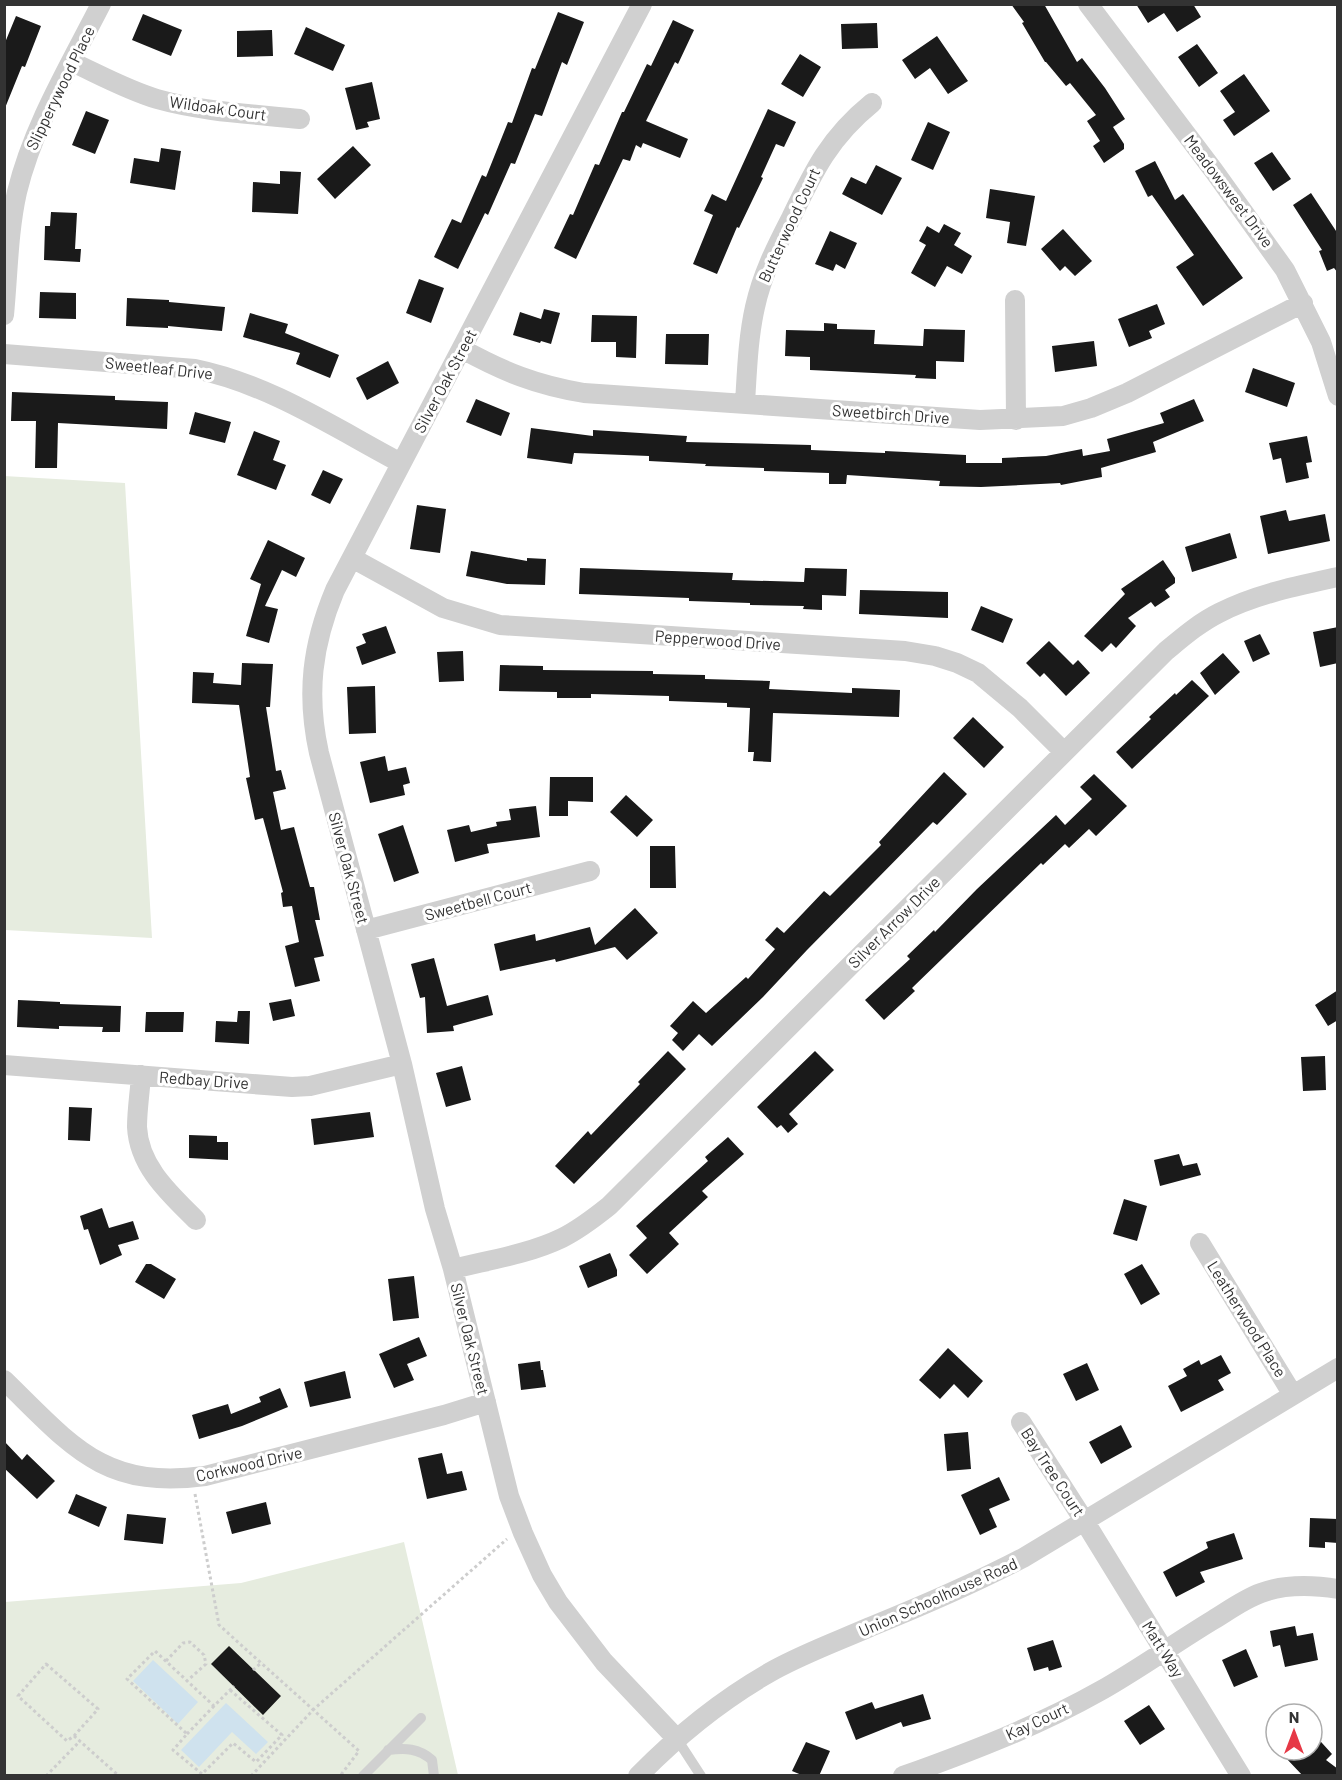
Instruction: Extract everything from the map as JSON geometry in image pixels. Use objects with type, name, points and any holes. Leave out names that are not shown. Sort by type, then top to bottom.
[{"type":"street","name":"Slipperywood Place","points":[[4,315],[11,226],[20,182],[38,129],[101,4]]},
{"type":"street","name":"Silver Oak Street","points":[[642,4],[335,590],[320,633],[313,668],[311,703],[313,729],[402,1064],[435,1209],[453,1269],[509,1496],[542,1575],[558,1602],[604,1662],[677,1739]]},
{"type":"street","name":"Meadowsweet Drive","points":[[1088,4],[1270,247],[1303,303],[1321,342],[1338,396]]},
{"type":"street","name":"Wildoak Court","points":[[72,62],[129,89],[157,99],[186,105],[300,119]]},
{"type":"street","name":"Butterwood Court","points":[[745,403],[749,341],[754,308],[765,269],[817,164],[831,143],[855,117],[872,103]]},
{"type":"street","points":[[1015,300],[1016,420]]},
{"type":"street","name":"Sweetbirch Drive","points":[[462,349],[523,380],[584,393],[980,420],[1016,420],[1063,416],[1091,408],[1127,393],[1303,303]]},
{"type":"street","name":"Sweetleaf Drive","points":[[4,354],[195,369],[220,374],[244,382],[296,407],[401,463]]},
{"type":"street","name":"Pepperwood Drive","points":[[352,558],[443,608],[500,625],[905,651],[935,656],[978,673],[1020,708],[1064,752]]},
{"type":"street","name":"Silver Arrow Drive","points":[[453,1269],[529,1250],[561,1239],[582,1227],[609,1206],[1166,651],[1192,629],[1242,602],[1273,591],[1338,577]]},
{"type":"street","name":"Sweetbell Court","points":[[366,930],[590,871]]},
{"type":"street","name":"Redbay Drive","points":[[4,1065],[292,1087],[310,1086],[402,1064]]},
{"type":"street","points":[[141,1075],[137,1128],[140,1146],[160,1183],[196,1220]]},
{"type":"street","name":"Leatherwood Place","points":[[1200,1243],[1293,1395]]},
{"type":"street","name":"Union Schoolhouse Road","points":[[638,1776],[677,1739],[740,1690],[810,1653],[969,1586],[1023,1558],[1338,1368]]},
{"type":"street","name":"Corkwood Drive","points":[[4,1380],[74,1447],[93,1460],[135,1476],[158,1479],[192,1478],[263,1462],[486,1402]]},
{"type":"street","name":"Bay Tree Court","points":[[1021,1422],[1085,1522]]},
{"type":"street","name":"Matt Way","points":[[1085,1522],[1241,1776]]},
{"type":"street","name":"Kay Court","points":[[903,1776],[1060,1712],[1101,1690],[1261,1593],[1292,1586],[1321,1586],[1338,1589]]},
{"type":"lane","points":[[363,1776],[421,1718]]},
{"type":"lane","points":[[677,1739],[701,1776]]},
{"type":"lane","points":[[388,1750],[409,1748],[422,1752],[432,1760],[434,1776]]},
{"type":"path","points":[[192,1478],[219,1625],[359,1751],[340,1776]]},
{"type":"path","points":[[251,1776],[314,1709],[507,1539]]},
{"type":"path","points":[[166,1661],[183,1643],[190,1642],[204,1655],[206,1664],[188,1681]]},
{"type":"path","points":[[187,1734],[127,1678],[155,1651],[214,1706]]},
{"type":"path","points":[[254,1670],[262,1662]]},
{"type":"path","points":[[46,1664],[98,1709],[74,1736],[67,1741],[18,1696],[46,1664]]},
{"type":"path","points":[[230,1690],[282,1735],[256,1762],[233,1743],[202,1774],[173,1750],[187,1734],[214,1706],[230,1690],[234,1686]]},
{"type":"path","points":[[74,1736],[119,1776]]},
{"type":"path","points":[[46,1776],[80,1741]]},
{"type":"shaded area","points":[[4,476],[125,483],[152,938],[5,930]]},
{"type":"shaded area","points":[[404,1542],[458,1775],[5,1776],[5,1602],[241,1583]]},
{"type":"water","points":[[153,1660],[198,1702],[178,1724],[133,1681]]},
{"type":"water","points":[[226,1703],[268,1742],[256,1754],[232,1732],[199,1767],[181,1750]]},
{"type":"building","points":[[1011,4],[1044,4],[1077,62],[1082,58],[1125,119],[1113,127],[1124,144],[1124,149],[1104,163],[1093,146],[1100,141],[1087,121],[1096,115],[1070,83],[1066,86],[1045,62],[1022,23],[1024,22]]},
{"type":"building","points":[[1136,4],[1193,4],[1201,17],[1177,32],[1164,13],[1148,23]]},
{"type":"building","points":[[558,12],[584,22],[567,65],[562,62],[542,116],[535,114],[515,164],[511,163],[488,215],[485,213],[458,269],[434,257],[452,219],[461,223],[482,175],[486,177],[508,122],[512,123],[532,68],[535,69]]},
{"type":"building","points":[[143,14],[182,30],[171,56],[132,40]]},
{"type":"building","points":[[16,16],[41,26],[25,67],[22,66],[5,108],[4,45]]},
{"type":"building","points":[[673,20],[694,30],[678,64],[675,62],[646,121],[688,139],[680,158],[643,143],[641,148],[636,145],[630,161],[623,159],[576,259],[554,248],[570,214],[573,215],[595,164],[599,165],[622,112],[647,64],[651,66]]},
{"type":"building","points":[[877,23],[878,48],[842,49],[841,24]]},
{"type":"building","points":[[306,27],[345,45],[333,71],[294,54]]},
{"type":"building","points":[[272,30],[273,56],[237,57],[237,31]]},
{"type":"building","points":[[937,36],[968,81],[948,94],[930,68],[915,79],[902,60]]},
{"type":"building","points":[[1197,44],[1218,73],[1199,87],[1178,57]]},
{"type":"building","points":[[800,54],[821,67],[803,97],[781,84]]},
{"type":"building","points":[[1244,74],[1270,111],[1234,136],[1223,120],[1235,112],[1220,91]]},
{"type":"building","points":[[372,82],[380,119],[367,122],[369,127],[356,130],[345,88]]},
{"type":"building","points":[[768,109],[796,122],[784,147],[776,144],[761,177],[763,178],[739,228],[737,227],[717,274],[693,264],[713,215],[704,211],[712,194],[726,201]]},
{"type":"building","points":[[86,111],[109,120],[95,154],[72,145]]},
{"type":"building","points":[[928,122],[950,132],[933,170],[911,160]]},
{"type":"building","points":[[353,146],[371,165],[335,199],[317,179]]},
{"type":"building","points":[[161,148],[181,151],[175,190],[130,183],[134,158],[159,162]]},
{"type":"building","points":[[1272,152],[1291,179],[1273,191],[1254,163]]},
{"type":"building","points":[[1155,161],[1175,200],[1183,194],[1243,278],[1203,306],[1176,267],[1194,255],[1152,195],[1148,197],[1135,171]]},
{"type":"building","points":[[876,165],[902,178],[882,215],[842,194],[851,177],[866,184]]},
{"type":"building","points":[[280,171],[301,172],[298,214],[252,212],[253,182],[280,184]]},
{"type":"building","points":[[990,189],[1035,196],[1026,246],[1007,243],[1010,222],[986,218]]},
{"type":"building","points":[[1311,193],[1338,234],[1338,273],[1334,268],[1327,271],[1319,251],[1322,250],[1293,205]]},
{"type":"building","points":[[51,212],[77,213],[75,249],[81,249],[80,262],[44,260],[45,226],[50,226]]},
{"type":"building","points":[[944,224],[961,233],[954,245],[972,256],[962,274],[947,266],[935,287],[911,273],[926,245],[919,241],[927,226],[939,233]]},
{"type":"building","points":[[1063,229],[1092,261],[1075,276],[1065,266],[1060,271],[1041,249]]},
{"type":"building","points":[[830,231],[857,243],[845,269],[836,264],[833,271],[815,264]]},
{"type":"building","points":[[419,279],[444,288],[431,323],[406,313]]},
{"type":"building","points":[[40,292],[76,293],[76,319],[39,318]]},
{"type":"building","points":[[127,298],[169,300],[169,302],[225,307],[222,331],[168,326],[168,328],[126,326]]},
{"type":"building","points":[[1157,304],[1165,324],[1149,331],[1152,338],[1129,347],[1118,319]]},
{"type":"building","points":[[544,309],[560,313],[551,344],[513,335],[520,312],[541,319]]},
{"type":"building","points":[[250,313],[288,324],[285,333],[339,355],[330,378],[296,364],[300,353],[243,337]]},
{"type":"building","points":[[592,315],[637,316],[636,358],[616,357],[616,342],[591,342]]},
{"type":"building","points":[[824,323],[837,324],[837,329],[875,330],[874,344],[923,346],[924,329],[965,330],[964,362],[936,361],[936,379],[915,378],[916,375],[810,370],[810,357],[785,356],[786,330],[824,331]]},
{"type":"building","points":[[666,334],[709,334],[708,365],[665,364]]},
{"type":"building","points":[[1094,341],[1097,366],[1055,372],[1052,346]]},
{"type":"building","points":[[388,361],[399,383],[367,400],[356,378]]},
{"type":"building","points":[[1253,368],[1295,383],[1287,407],[1245,392]]},
{"type":"building","points":[[12,392],[115,396],[115,400],[168,402],[167,429],[58,423],[57,468],[35,468],[36,421],[11,421]]},
{"type":"building","points":[[476,399],[510,413],[501,436],[466,422]]},
{"type":"building","points":[[1194,399],[1204,421],[1153,442],[1156,452],[1101,468],[1102,477],[1061,485],[1060,483],[981,487],[939,486],[940,481],[847,475],[846,484],[829,484],[829,473],[764,471],[764,468],[649,461],[649,456],[574,453],[572,464],[527,458],[531,428],[593,436],[593,430],[687,436],[686,442],[811,445],[811,450],[966,455],[966,463],[1002,463],[1002,458],[1046,456],[1082,449],[1083,456],[1110,451],[1107,439],[1164,423],[1160,413]]},
{"type":"building","points":[[195,412],[231,422],[225,443],[189,434]]},
{"type":"building","points":[[254,431],[280,441],[273,460],[286,465],[276,490],[237,475]]},
{"type":"building","points":[[1307,436],[1312,462],[1306,463],[1309,478],[1286,483],[1281,458],[1273,460],[1269,443]]},
{"type":"building","points":[[323,470],[343,479],[330,504],[311,495]]},
{"type":"building","points":[[417,505],[446,509],[440,553],[410,549]]},
{"type":"building","points":[[1286,510],[1289,521],[1325,514],[1330,541],[1268,554],[1260,516]]},
{"type":"building","points":[[1230,533],[1237,558],[1192,572],[1185,547]]},
{"type":"building","points":[[268,540],[305,558],[296,577],[282,570],[265,606],[278,609],[269,643],[246,636],[261,584],[250,579]]},
{"type":"building","points":[[471,551],[527,561],[527,558],[546,559],[545,585],[507,584],[466,576]]},
{"type":"building","points":[[1163,560],[1175,578],[1175,583],[1165,590],[1170,597],[1155,607],[1151,602],[1128,618],[1136,626],[1116,648],[1111,643],[1102,652],[1084,636],[1125,594],[1121,589]]},
{"type":"building","points":[[580,568],[733,573],[732,580],[804,582],[805,568],[847,569],[846,596],[822,595],[822,610],[803,609],[804,606],[689,601],[689,598],[579,594]]},
{"type":"building","points":[[860,590],[948,592],[948,618],[859,614]]},
{"type":"building","points":[[981,606],[1013,619],[1003,643],[971,630]]},
{"type":"building","points":[[386,626],[396,653],[362,665],[356,647],[366,643],[362,634]]},
{"type":"building","points":[[1338,627],[1338,663],[1320,667],[1313,632]]},
{"type":"building","points":[[1260,634],[1270,654],[1253,662],[1244,641]]},
{"type":"building","points":[[1049,641],[1073,665],[1078,660],[1090,673],[1066,696],[1044,673],[1040,677],[1026,663]]},
{"type":"building","points":[[463,651],[464,681],[439,682],[437,652]]},
{"type":"building","points":[[1223,653],[1240,672],[1215,695],[1200,673]]},
{"type":"building","points":[[242,663],[273,664],[270,707],[266,707],[276,771],[281,770],[286,789],[273,792],[281,830],[294,827],[310,887],[314,887],[320,920],[315,920],[324,956],[314,958],[320,981],[295,987],[285,946],[299,942],[292,906],[283,907],[281,893],[283,892],[263,818],[255,820],[246,778],[250,777],[239,705],[192,703],[193,672],[214,673],[213,683],[241,685]]},
{"type":"building","points":[[500,665],[543,666],[543,670],[653,671],[653,674],[705,675],[705,679],[770,681],[769,689],[852,693],[852,688],[900,690],[899,717],[773,713],[771,762],[753,761],[754,752],[748,752],[750,708],[727,707],[727,703],[669,701],[669,696],[591,694],[591,698],[557,698],[557,692],[499,691]]},
{"type":"building","points":[[1192,680],[1209,696],[1132,769],[1116,752],[1151,719],[1149,717]]},
{"type":"building","points":[[375,686],[376,733],[349,734],[347,687]]},
{"type":"building","points":[[973,717],[1004,747],[984,768],[953,738]]},
{"type":"building","points":[[385,756],[388,771],[406,767],[410,783],[403,785],[405,795],[370,803],[360,762]]},
{"type":"building","points":[[944,772],[967,794],[937,825],[933,822],[763,997],[712,1046],[699,1034],[683,1051],[672,1040],[678,1033],[670,1026],[693,1001],[706,1013],[746,977],[748,979],[775,949],[765,940],[777,927],[784,933],[824,891],[830,896],[881,845],[879,842]]},
{"type":"building","points":[[1094,774],[1127,806],[1096,836],[1089,829],[1069,848],[1065,844],[1043,865],[1041,863],[912,988],[915,991],[884,1020],[865,1000],[910,959],[907,956],[934,930],[935,932],[1056,815],[1065,825],[1092,799],[1080,787]]},
{"type":"building","points":[[550,777],[593,777],[593,802],[568,801],[568,816],[549,816]]},
{"type":"building","points":[[626,795],[653,820],[637,837],[610,812]]},
{"type":"building","points":[[536,806],[540,837],[487,844],[489,853],[455,862],[447,830],[469,825],[471,832],[497,826],[496,822],[511,820],[509,809]]},
{"type":"building","points":[[403,825],[419,873],[394,882],[378,834]]},
{"type":"building","points":[[650,846],[675,846],[676,888],[650,888]]},
{"type":"building","points":[[635,908],[658,933],[627,960],[615,947],[556,962],[555,959],[500,971],[494,944],[535,934],[536,941],[590,927],[595,945]]},
{"type":"building","points":[[434,958],[447,1006],[488,995],[493,1015],[453,1026],[454,1031],[427,1033],[425,997],[420,998],[411,964]]},
{"type":"building","points":[[1338,990],[1338,1020],[1328,1026],[1315,1005]]},
{"type":"building","points":[[291,999],[295,1016],[273,1021],[269,1003]]},
{"type":"building","points":[[18,1000],[121,1006],[120,1032],[102,1032],[103,1027],[59,1026],[59,1029],[17,1027]]},
{"type":"building","points":[[238,1011],[250,1011],[249,1044],[215,1042],[216,1021],[237,1022]]},
{"type":"building","points":[[146,1012],[184,1012],[183,1032],[145,1032]]},
{"type":"building","points":[[668,1051],[686,1069],[574,1184],[555,1166],[588,1131],[591,1135]]},
{"type":"building","points":[[815,1051],[834,1070],[789,1114],[798,1124],[788,1133],[781,1125],[777,1128],[757,1107]]},
{"type":"building","points":[[1325,1056],[1326,1090],[1303,1091],[1301,1057]]},
{"type":"building","points":[[462,1066],[471,1100],[446,1107],[436,1073]]},
{"type":"building","points":[[69,1107],[92,1108],[90,1141],[68,1140]]},
{"type":"building","points":[[370,1112],[374,1137],[314,1145],[311,1119]]},
{"type":"building","points":[[189,1135],[217,1136],[217,1142],[228,1142],[228,1160],[189,1158]]},
{"type":"building","points":[[728,1137],[744,1154],[702,1191],[708,1197],[669,1233],[679,1244],[647,1274],[629,1255],[647,1238],[636,1226],[708,1161],[705,1157]]},
{"type":"building","points":[[1179,1154],[1183,1166],[1197,1163],[1201,1175],[1160,1186],[1154,1160]]},
{"type":"building","points":[[1124,1199],[1147,1206],[1137,1241],[1113,1234]]},
{"type":"building","points":[[102,1208],[109,1228],[133,1221],[139,1239],[118,1245],[122,1255],[100,1265],[88,1229],[84,1230],[80,1216]]},
{"type":"building","points":[[610,1253],[617,1276],[588,1288],[579,1266]]},
{"type":"building","points":[[146,1264],[151,1264],[176,1279],[164,1299],[135,1282]]},
{"type":"building","points":[[1142,1264],[1160,1294],[1141,1305],[1124,1274]]},
{"type":"building","points":[[414,1276],[419,1318],[393,1321],[388,1279]]},
{"type":"building","points":[[419,1337],[427,1356],[407,1364],[414,1380],[394,1388],[379,1354]]},
{"type":"building","points":[[948,1348],[983,1381],[968,1398],[954,1384],[940,1399],[919,1380]]},
{"type":"building","points":[[1221,1355],[1231,1373],[1218,1380],[1224,1390],[1181,1412],[1168,1386],[1187,1376],[1183,1369],[1199,1360],[1201,1365]]},
{"type":"building","points":[[540,1361],[546,1387],[521,1390],[518,1364]]},
{"type":"building","points":[[1087,1363],[1099,1390],[1076,1401],[1063,1374]]},
{"type":"building","points":[[345,1371],[351,1398],[310,1407],[304,1382]]},
{"type":"building","points":[[280,1388],[288,1407],[242,1426],[199,1439],[192,1415],[228,1404],[231,1414],[261,1402],[259,1397]]},
{"type":"building","points":[[1121,1425],[1132,1447],[1101,1464],[1089,1442]]},
{"type":"building","points":[[968,1432],[971,1469],[947,1471],[944,1434]]},
{"type":"building","points":[[4,1441],[22,1460],[27,1454],[55,1481],[37,1499],[4,1468]]},
{"type":"building","points":[[442,1453],[447,1474],[462,1471],[467,1490],[427,1499],[418,1458]]},
{"type":"building","points":[[999,1477],[1010,1500],[989,1509],[997,1527],[980,1535],[961,1495]]},
{"type":"building","points":[[76,1494],[107,1507],[99,1527],[68,1513]]},
{"type":"building","points":[[266,1502],[271,1524],[232,1534],[226,1512]]},
{"type":"building","points":[[127,1514],[166,1518],[163,1544],[124,1540]]},
{"type":"building","points":[[1310,1518],[1338,1519],[1338,1543],[1325,1542],[1325,1548],[1309,1547]]},
{"type":"building","points":[[1234,1533],[1243,1559],[1200,1572],[1205,1582],[1176,1597],[1163,1572],[1208,1548],[1206,1542]]},
{"type":"building","points":[[1295,1626],[1297,1636],[1313,1633],[1318,1660],[1285,1667],[1280,1645],[1273,1647],[1270,1631]]},
{"type":"building","points":[[1053,1640],[1062,1667],[1049,1671],[1048,1667],[1034,1671],[1027,1648]]},
{"type":"building","points":[[229,1646],[281,1696],[263,1715],[211,1664]]},
{"type":"building","points":[[1246,1649],[1258,1677],[1234,1687],[1222,1660]]},
{"type":"building","points":[[923,1694],[931,1719],[903,1727],[901,1722],[856,1740],[845,1712],[872,1702],[875,1709]]},
{"type":"building","points":[[1149,1705],[1165,1729],[1140,1745],[1124,1721]]},
{"type":"building","points":[[806,1742],[830,1751],[819,1776],[804,1776],[792,1771]]},
{"type":"building","points":[[1324,1745],[1332,1754],[1326,1760],[1338,1769],[1338,1776],[1303,1776],[1290,1762],[1324,1762]]}]
